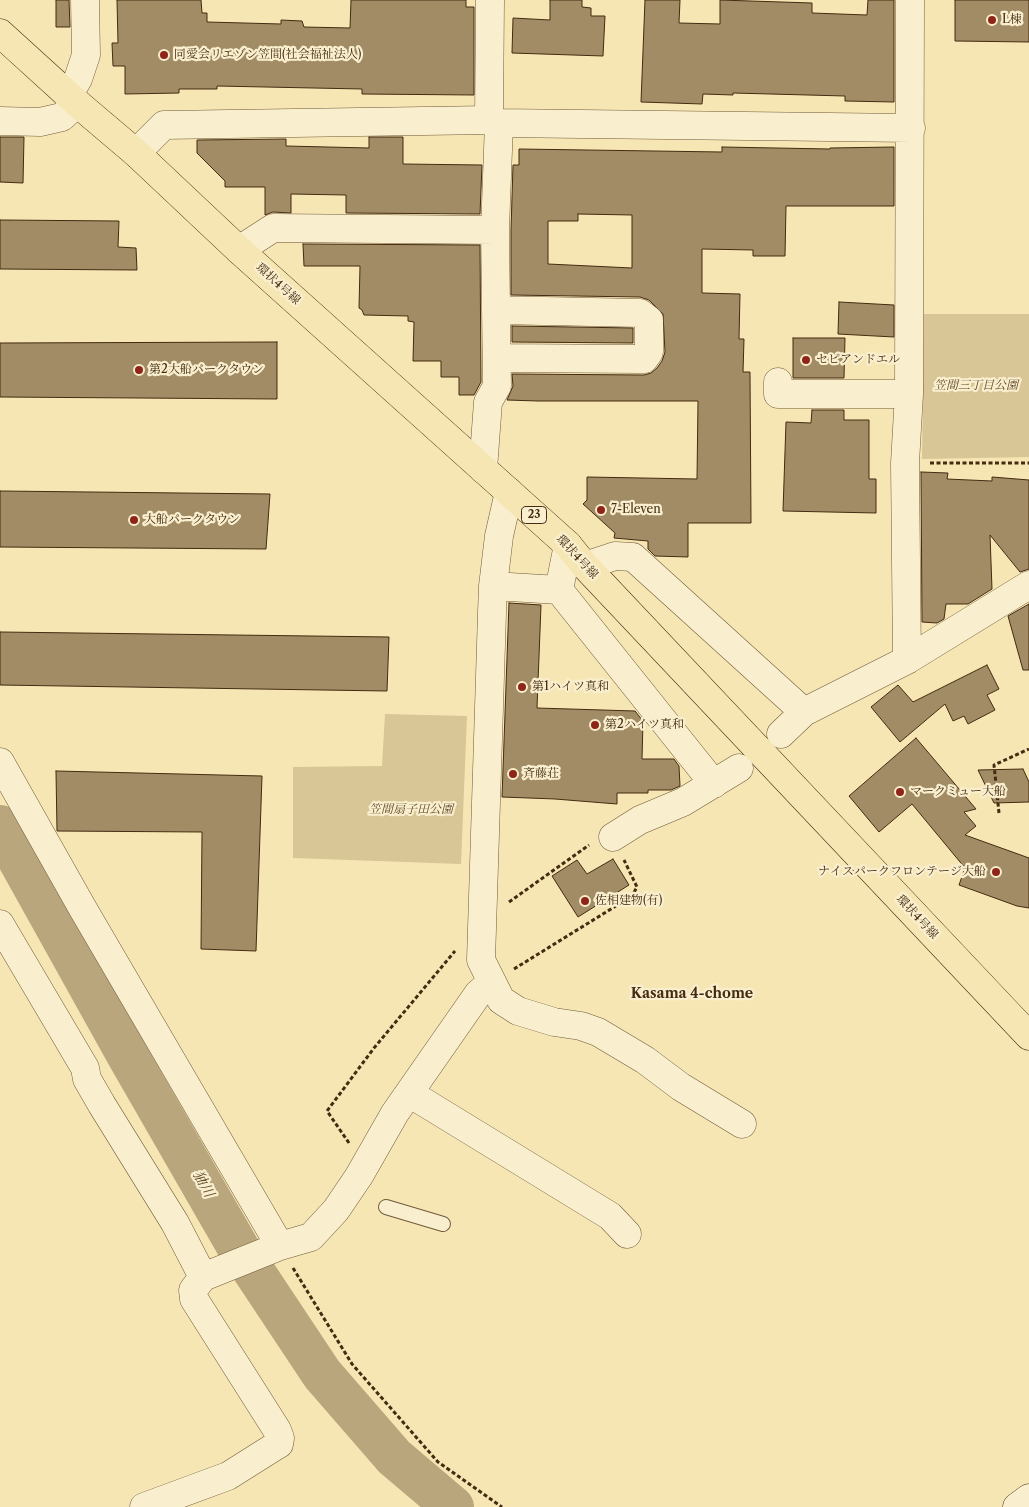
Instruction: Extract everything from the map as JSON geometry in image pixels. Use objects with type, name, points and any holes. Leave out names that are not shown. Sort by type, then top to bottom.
[{"type":"main road","name":"環状4号線","points":[[0,33],[72,100],[136,154],[239,250],[509,492],[576,555],[1029,1036]]},
{"type":"street","points":[[0,121],[40,122],[62,117],[72,100],[86,55],[86,0]]},
{"type":"street","points":[[483,469],[488,402],[497,386],[494,122],[490,0]]},
{"type":"street","points":[[907,660],[906,463],[909,394],[910,0]]},
{"type":"street","points":[[136,154],[164,124],[494,122],[911,128]]},
{"type":"street","points":[[239,250],[273,228],[495,230]]},
{"type":"street","points":[[496,310],[640,313],[649,320],[649,352],[644,360],[497,358]]},
{"type":"street","points":[[778,382],[778,394],[909,394]]},
{"type":"street","points":[[509,492],[499,536],[493,586],[481,960],[501,1000],[518,1011],[598,1032],[645,1060],[682,1087],[742,1124]]},
{"type":"street","points":[[559,590],[576,555],[633,557],[804,712]]},
{"type":"street","points":[[781,734],[804,712],[907,660],[1029,585]]},
{"type":"street","points":[[493,586],[559,590],[714,784]]},
{"type":"street","points":[[0,762],[83,909],[280,1246]]},
{"type":"street","points":[[613,837],[640,820],[683,802],[739,768]]},
{"type":"street","points":[[0,924],[85,1068],[87,1079],[92,1088],[175,1223],[202,1276]]},
{"type":"street","points":[[144,1507],[205,1496],[228,1476],[279,1444],[280,1438],[194,1299],[193,1290],[202,1276],[280,1246],[311,1237],[336,1210],[358,1193],[365,1165],[409,1093],[478,994],[492,982]]},
{"type":"street","points":[[409,1093],[610,1216],[627,1234]]},
{"type":"street","points":[[1017,1507],[1029,1498]]},
{"type":"lane","points":[[386,1207],[443,1224]]},
{"type":"path","points":[[906,463],[1029,463]]},
{"type":"path","points":[[1000,813],[994,765],[1029,749]]},
{"type":"path","points":[[482,921],[606,833],[613,837],[637,887],[632,896],[492,982]]},
{"type":"path","points":[[365,1165],[327,1111],[374,1048],[458,947]]},
{"type":"path","points":[[280,1246],[352,1364],[438,1462],[502,1507]]},
{"type":"green space","name":"笠間三丁目公園","points":[[924,314],[1029,314],[1029,457],[922,459]]},
{"type":"green space","name":"笠間扇子田公園","points":[[385,714],[467,716],[461,864],[293,858],[293,767],[382,766]]},
{"type":"building","points":[[56,0],[69,0],[70,27],[56,27]]},
{"type":"building","points":[[117,0],[201,0],[202,13],[207,13],[207,22],[281,24],[281,20],[302,21],[304,27],[350,28],[351,0],[466,0],[466,7],[474,7],[474,95],[362,94],[362,89],[217,86],[217,89],[179,89],[179,93],[125,94],[125,66],[113,66],[112,43],[118,43]]},
{"type":"building","points":[[550,0],[582,0],[582,7],[591,8],[591,16],[605,16],[603,56],[512,53],[513,18],[550,20]]},
{"type":"building","points":[[645,0],[680,0],[679,23],[720,24],[720,0],[812,3],[812,13],[867,15],[868,0],[894,0],[894,102],[845,101],[845,96],[733,93],[733,95],[703,94],[702,104],[641,102]]},
{"type":"building","name":"L棟","points":[[955,0],[1029,0],[1029,42],[955,41]]},
{"type":"building","points":[[0,137],[24,137],[23,183],[0,182]]},
{"type":"building","points":[[369,137],[403,137],[403,164],[482,165],[480,214],[346,213],[346,195],[291,194],[291,213],[273,212],[265,215],[265,187],[225,187],[225,181],[197,153],[197,140],[286,139],[286,146],[369,148]]},
{"type":"building","points":[[722,147],[830,149],[894,147],[894,206],[786,206],[785,256],[753,256],[753,250],[702,249],[702,293],[740,294],[739,339],[744,339],[743,372],[750,372],[751,523],[688,523],[688,557],[655,556],[648,549],[648,541],[614,538],[615,533],[583,504],[587,500],[587,477],[697,479],[698,401],[507,400],[513,386],[512,374],[644,375],[651,373],[657,368],[665,352],[663,314],[649,300],[640,297],[511,295],[513,165],[519,165],[519,149],[722,152]],"holes":[[[578,214],[632,215],[632,268],[548,264],[548,221],[578,221]]]},
{"type":"building","points":[[0,220],[119,221],[118,247],[136,248],[137,270],[0,269]]},
{"type":"building","points":[[303,244],[480,245],[481,382],[474,395],[459,395],[459,377],[441,377],[441,361],[413,361],[414,322],[408,321],[408,316],[364,315],[359,308],[360,266],[304,266]]},
{"type":"building","points":[[839,302],[894,305],[894,337],[838,334]]},
{"type":"building","points":[[512,326],[633,328],[633,343],[512,342]]},
{"type":"building","points":[[793,338],[845,338],[844,378],[793,378]]},
{"type":"building","name":"第2大船パークタウン","points":[[277,342],[277,399],[0,397],[0,343]]},
{"type":"building","points":[[812,410],[844,410],[844,420],[869,420],[869,479],[876,479],[876,513],[783,511],[786,422],[811,423]]},
{"type":"building","points":[[921,472],[948,473],[947,479],[992,481],[992,477],[1029,480],[1029,569],[1020,572],[990,535],[992,589],[968,604],[946,604],[944,619],[937,623],[922,622]]},
{"type":"building","name":"大船パークタウン","points":[[0,491],[270,494],[266,549],[0,547]]},
{"type":"building","points":[[509,603],[541,605],[537,708],[635,711],[643,721],[642,759],[674,759],[679,766],[680,786],[671,790],[648,790],[648,793],[617,793],[617,804],[502,797]]},
{"type":"building","points":[[1029,604],[1029,670],[1023,670],[1008,616]]},
{"type":"building","points":[[0,632],[389,637],[387,691],[0,685]]},
{"type":"building","points":[[987,665],[999,689],[987,695],[995,710],[968,724],[964,716],[953,721],[945,704],[900,742],[871,707],[898,685],[913,702]]},
{"type":"building","name":"マークミュー大船","points":[[916,738],[976,809],[964,812],[976,826],[965,835],[1029,858],[1029,908],[1017,906],[959,885],[965,868],[912,804],[879,832],[849,796]]},
{"type":"building","points":[[1023,769],[1029,782],[1029,802],[994,803],[978,770]]},
{"type":"building","points":[[56,771],[262,776],[256,951],[201,949],[202,832],[57,831]]},
{"type":"building","name":"佐相建物(有)","points":[[613,859],[629,885],[578,917],[552,876],[577,860],[587,874]]},
{"type":"waterway","name":"㹨川","points":[[0,826],[128,1056],[239,1249],[322,1374],[394,1457],[453,1507]]},
{"type":"place","name":"L棟","points":[[992,20]]},
{"type":"place","name":"同愛会リエゾン笠間(社会福祉法人)","points":[[164,55]]},
{"type":"place","name":"セピアンドエル","points":[[806,360]]},
{"type":"place","name":"第2大船パークタウン","points":[[139,370]]},
{"type":"place","name":"7-Eleven","points":[[601,510]]},
{"type":"place","name":"大船パークタウン","points":[[134,520]]},
{"type":"place","name":"第1ハイツ真和","points":[[522,687]]},
{"type":"place","name":"第2ハイツ真和","points":[[595,725]]},
{"type":"place","name":"斉藤荘","points":[[513,774]]},
{"type":"place","name":"マークミュー大船","points":[[900,792]]},
{"type":"place","name":"ナイスパークフロンテージ大船","points":[[996,872]]},
{"type":"place","name":"佐相建物(有)","points":[[585,901]]},
{"type":"district","name":"Kasama 4-chome","points":[[692,994]]}]
